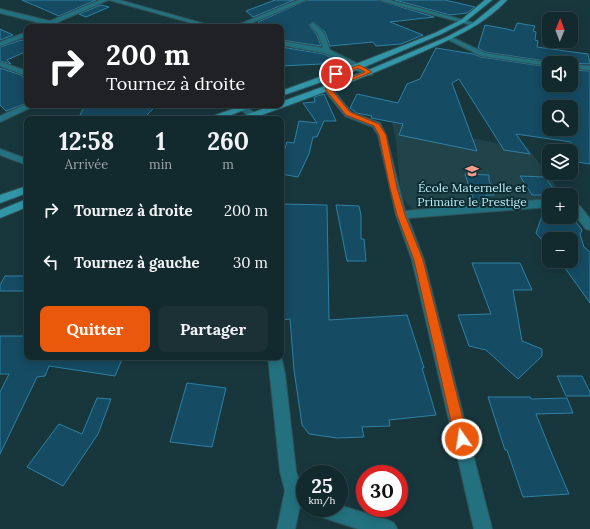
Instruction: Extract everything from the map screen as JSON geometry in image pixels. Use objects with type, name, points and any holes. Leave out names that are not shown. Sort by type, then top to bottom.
[{"type":"main road","points":[[284,93],[359,66],[430,37],[463,21],[489,0]]},
{"type":"main road","points":[[284,104],[328,89],[449,38],[475,24],[504,0]]},
{"type":"main road","points":[[221,116],[238,108]]},
{"type":"main road","points":[[254,115],[274,108]]},
{"type":"main road","points":[[0,199],[24,190]]},
{"type":"main road","points":[[0,214],[24,204]]},
{"type":"street","points":[[51,23],[105,0]]},
{"type":"street","points":[[112,0],[201,24]]},
{"type":"street","points":[[243,24],[303,0]]},
{"type":"street","points":[[382,0],[475,24]]},
{"type":"street","points":[[0,12],[54,24]]},
{"type":"street","points":[[313,25],[321,33],[327,51]]},
{"type":"street","points":[[0,44],[24,35]]},
{"type":"street","points":[[449,38],[483,55],[542,63]]},
{"type":"street","points":[[284,44],[327,51],[370,72]]},
{"type":"street","points":[[0,64],[24,73]]},
{"type":"street","points":[[578,67],[590,68]]},
{"type":"street","points":[[328,89],[348,114],[376,125],[380,130],[401,215],[418,260],[483,529]]},
{"type":"street","points":[[0,119],[25,108]]},
{"type":"street","points":[[242,108],[254,115]]},
{"type":"street","points":[[0,152],[24,161]]},
{"type":"street","points":[[401,215],[542,204]]},
{"type":"street","points":[[578,211],[590,226]]},
{"type":"street","points":[[276,360],[288,471],[296,488]]},
{"type":"street","points":[[286,529],[296,503]]},
{"type":"street","points":[[348,517],[388,529]]},
{"type":"shaded area","name":"École Maternelle et Primaire le Prestige","points":[[392,123],[502,144],[507,148],[527,147],[542,167],[542,180],[552,180],[558,188],[542,188],[542,202],[413,210],[401,196],[396,141]]},
{"type":"building","points":[[22,0],[96,0],[59,16]]},
{"type":"building","points":[[275,0],[294,0],[253,17],[246,11]]},
{"type":"building","points":[[307,0],[378,0],[434,17],[390,22],[423,35],[401,44],[376,46],[373,42],[330,46],[325,32],[313,22],[309,25],[317,35],[321,46],[284,40],[284,24],[260,24],[258,22]]},
{"type":"building","points":[[395,0],[445,0],[475,7],[467,13],[450,15]]},
{"type":"building","points":[[101,5],[109,7],[86,17],[79,14]]},
{"type":"building","points":[[517,23],[535,26],[533,31],[536,32],[535,40],[538,41],[537,47],[588,54],[590,64],[578,63],[578,56],[542,56],[542,61],[485,52],[478,48],[485,25],[514,31]]},
{"type":"building","points":[[0,29],[13,35],[0,40]]},
{"type":"building","points":[[22,40],[24,41],[24,52],[7,60],[11,64],[0,61],[0,47]]},
{"type":"building","points":[[284,47],[324,54],[341,63],[284,66]]},
{"type":"building","points":[[436,48],[473,54],[481,57],[542,66],[542,92],[578,92],[578,70],[590,71],[590,164],[578,162],[578,144],[571,144],[571,142],[516,134],[530,154],[504,150],[459,79],[452,83],[477,151],[399,135],[403,124],[371,118],[372,116],[357,113],[350,108],[357,94],[398,103],[407,84],[420,79]]},
{"type":"building","points":[[0,68],[21,75],[24,78],[24,104],[6,111],[0,105]]},
{"type":"building","points":[[324,94],[336,121],[324,121],[317,137],[313,137],[309,154],[298,177],[284,175],[284,151],[287,142],[294,143],[299,121],[317,123],[303,103],[315,102],[314,97]]},
{"type":"building","points":[[84,108],[154,108],[146,116],[80,116]]},
{"type":"building","points":[[465,174],[489,175],[489,180],[494,195],[486,195],[485,203],[475,204]]},
{"type":"building","points":[[520,176],[542,177],[542,180],[547,180],[553,188],[542,188],[542,195],[532,195]]},
{"type":"building","points":[[284,204],[327,205],[329,320],[407,315],[424,368],[422,368],[436,415],[389,420],[390,426],[362,427],[364,437],[337,438],[309,434],[302,425],[294,370],[290,319],[284,320]]},
{"type":"building","points":[[336,205],[359,206],[361,215],[361,239],[364,239],[366,261],[347,261]]},
{"type":"building","points":[[542,216],[542,224],[578,224],[582,230],[580,234],[584,247],[590,252],[590,303],[565,268],[578,268],[578,232],[542,232],[542,240],[536,233]]},
{"type":"building","points":[[472,263],[520,263],[532,290],[513,290],[522,341],[542,349],[542,356],[518,379],[486,350],[469,346],[458,315],[491,314]]},
{"type":"building","points":[[5,276],[24,276],[24,291],[0,291],[0,285]]},
{"type":"building","points":[[0,336],[24,336],[24,360],[122,360],[115,376],[49,366],[45,376],[37,377],[0,454],[0,392],[9,374],[0,374]]},
{"type":"building","points":[[557,376],[582,376],[590,392],[590,396],[566,396]]},
{"type":"building","points":[[187,383],[226,388],[212,447],[170,442]]},
{"type":"building","points":[[488,397],[530,397],[531,399],[567,398],[573,413],[536,414],[569,494],[523,497],[507,450],[505,450]]},
{"type":"building","points":[[97,398],[111,399],[98,434],[63,486],[27,467],[59,424],[82,434]]},
{"type":"place","name":"École Maternelle et Primaire le Prestige","points":[[472,171]]},
{"type":"route","points":[[336,74],[359,66],[370,72],[328,89],[348,114],[360,117],[376,125],[382,135],[393,188],[401,215],[418,260],[462,439]]}]
